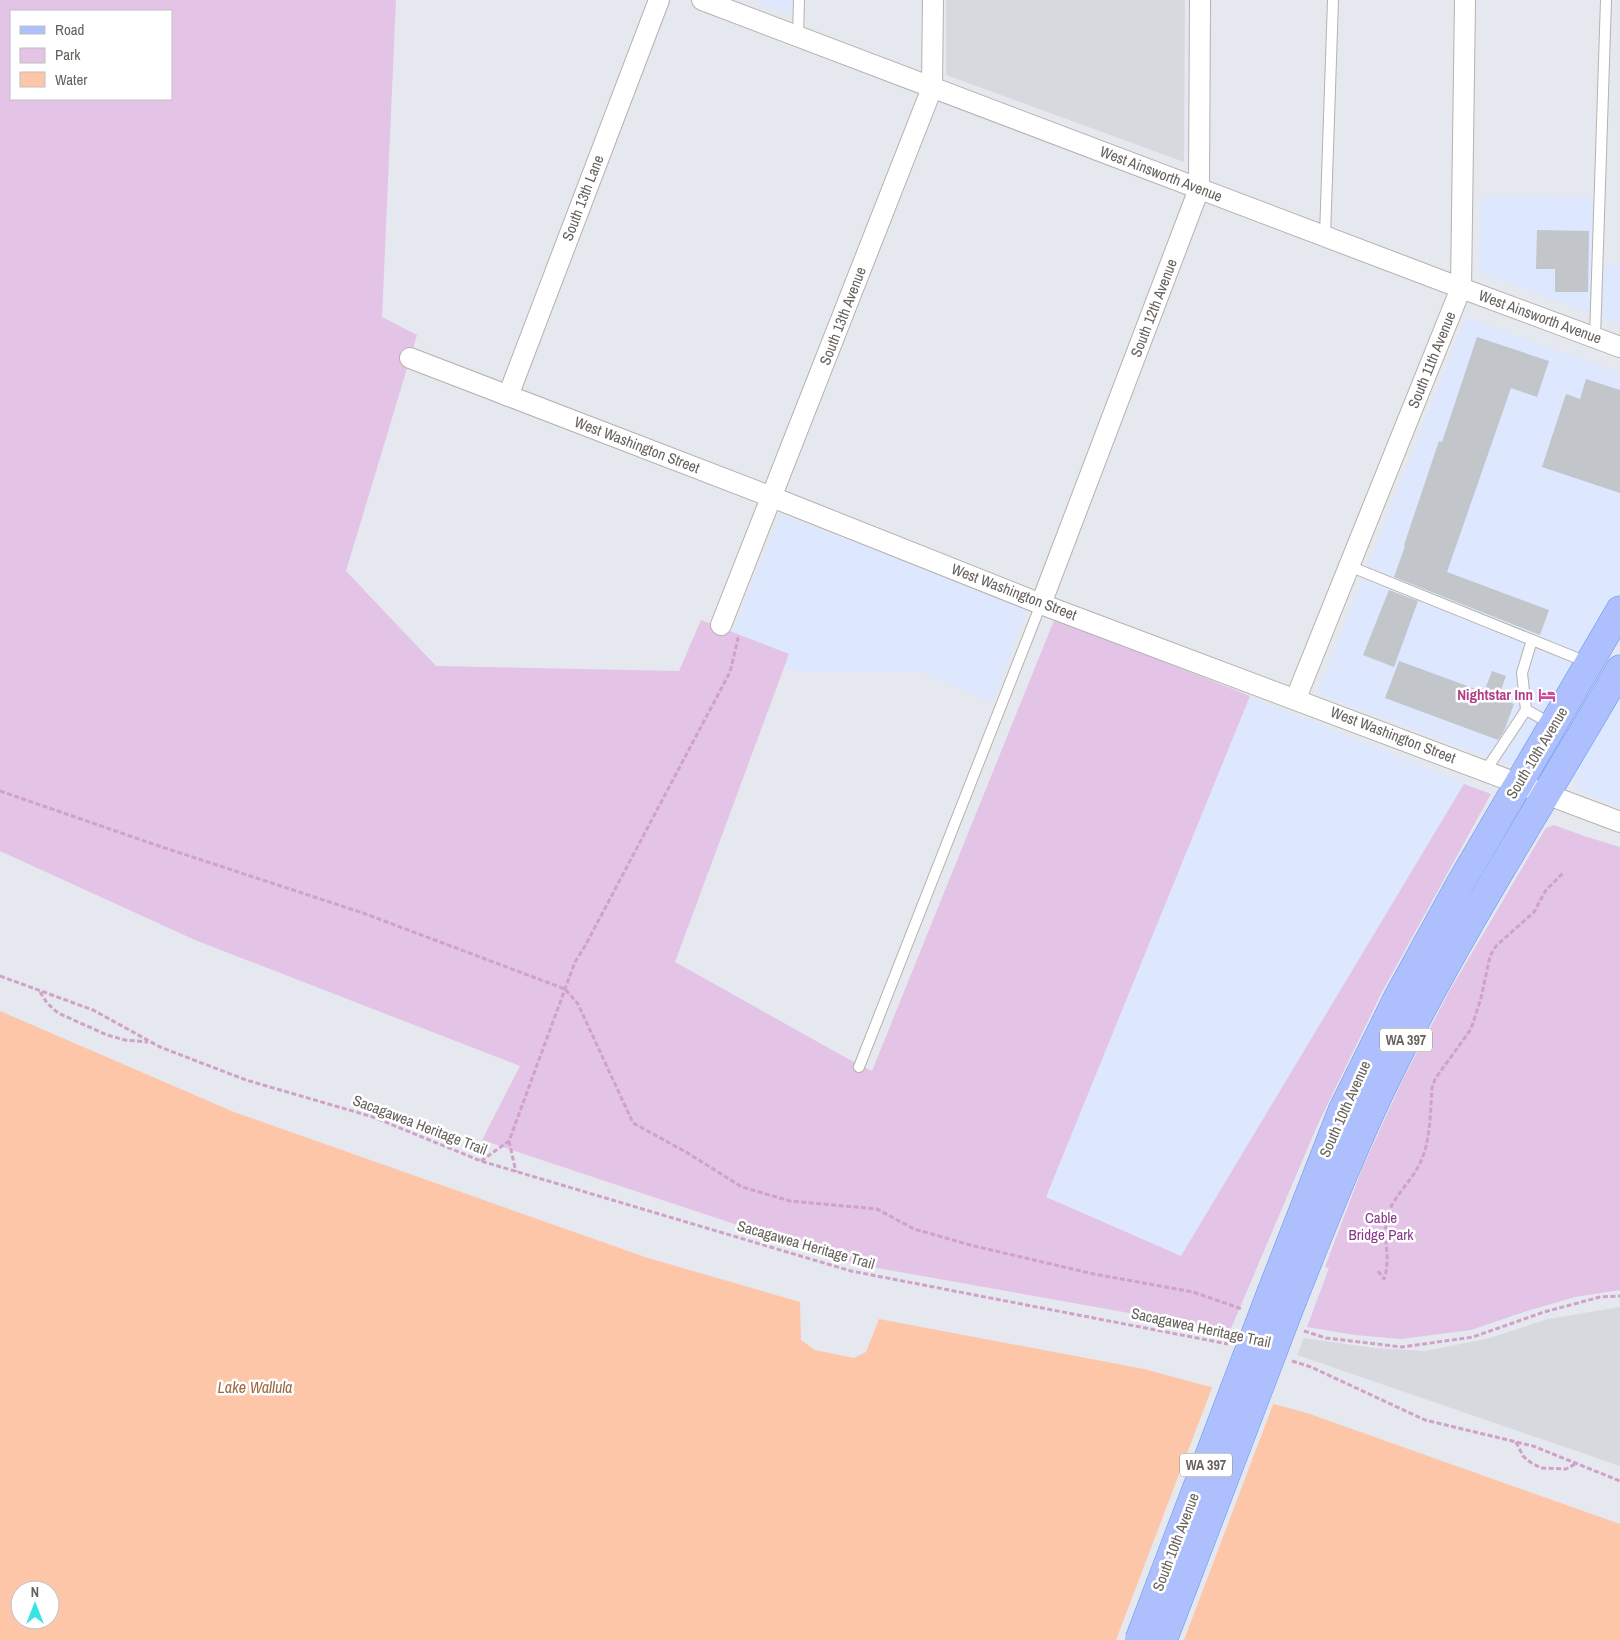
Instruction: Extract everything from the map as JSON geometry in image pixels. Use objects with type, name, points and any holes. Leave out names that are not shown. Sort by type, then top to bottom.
[{"type":"main road","name":"South 10th Avenue","points":[[1163,1640],[1283,1295],[1330,1141],[1368,1054],[1428,939],[1620,610]]},
{"type":"main road","name":"South 10th Avenue","points":[[1139,1640],[1283,1295],[1346,1168],[1390,1072],[1447,964],[1620,670]]},
{"type":"street","name":"South 13th Lane","points":[[508,396],[659,0]]},
{"type":"street","name":"West Ainsworth Avenue","points":[[702,0],[1620,347]]},
{"type":"street","name":"South 13th Avenue","points":[[721,625],[932,88],[933,0]]},
{"type":"street","name":"South 12th Avenue","points":[[1042,604],[1199,188],[1200,0]]},
{"type":"street","name":"South 11th Avenue","points":[[1296,698],[1460,288],[1465,0]]},
{"type":"street","name":"West Washington Street","points":[[410,358],[772,497],[1042,604],[1296,698],[1620,822]]},
{"type":"lane","points":[[798,0],[798,36]]},
{"type":"lane","points":[[1325,236],[1333,0]]},
{"type":"lane","points":[[1594,338],[1606,0]]},
{"type":"lane","points":[[1349,566],[1589,664]]},
{"type":"lane","points":[[859,1067],[1042,604]]},
{"type":"lane","points":[[1486,770],[1526,710],[1522,673],[1532,640]]},
{"type":"lane","points":[[1526,710],[1553,725]]},
{"type":"path","points":[[516,1172],[509,1141],[575,962],[730,672],[738,639],[721,625]]},
{"type":"path","points":[[0,791],[363,913],[565,989],[578,1004],[633,1123],[686,1152],[742,1187],[790,1201],[877,1208],[914,1229],[974,1246],[1094,1274],[1193,1292],[1248,1311]]},
{"type":"path","points":[[1378,1271],[1384,1278],[1388,1270],[1386,1234],[1388,1213],[1415,1173],[1425,1150],[1432,1088],[1435,1079],[1471,1029],[1481,998],[1490,956],[1496,946],[1534,912],[1546,890],[1564,872]]},
{"type":"path","name":"Sacagawea Heritage Trail","points":[[0,976],[93,1010],[152,1043],[246,1080],[373,1117],[481,1161],[516,1172],[851,1271],[1233,1345]]},
{"type":"path","points":[[40,991],[47,1003],[66,1016],[107,1035],[126,1040],[152,1043]]},
{"type":"path","points":[[481,1161],[509,1141]]},
{"type":"path","points":[[1301,1330],[1326,1338],[1402,1347],[1473,1337],[1544,1312],[1600,1297],[1620,1296]]},
{"type":"path","name":"Sacagawea Heritage Trail","points":[[1287,1359],[1311,1367],[1426,1420],[1534,1446],[1620,1481]]},
{"type":"path","points":[[1516,1441],[1523,1456],[1541,1468],[1566,1469],[1577,1463]]},
{"type":"shaded area","points":[[752,0],[792,0],[791,15]]},
{"type":"shaded area","points":[[946,0],[1185,0],[1184,162],[946,75]]},
{"type":"shaded area","points":[[1481,197],[1598,198],[1595,265],[1620,265],[1620,324],[1479,272]]},
{"type":"shaded area","points":[[1466,318],[1620,373],[1620,588],[1614,602],[1515,766],[1317,694]]},
{"type":"shaded area","points":[[781,514],[1027,608],[993,702],[921,672],[801,672],[784,667],[789,654],[732,632]]},
{"type":"shaded area","points":[[1620,692],[1620,807],[1580,791],[1573,774]]},
{"type":"shaded area","points":[[1250,696],[1464,784],[1181,1256],[1046,1197]]},
{"type":"shaded area","points":[[1620,1307],[1620,1466],[1297,1355],[1304,1338],[1374,1348],[1425,1351],[1490,1338],[1548,1319]]},
{"type":"green space","points":[[0,0],[396,0],[382,317],[417,335],[346,571],[436,666],[679,671],[701,620],[789,654],[675,962],[850,1060],[872,1071],[1055,618],[1250,696],[1046,1197],[1181,1256],[1464,784],[1491,794],[1382,992],[1317,1126],[1230,1331],[855,1264],[482,1140],[520,1066],[195,940],[0,851]]},
{"type":"green space","name":"Cable Bridge Park","points":[[1554,825],[1620,847],[1620,1290],[1575,1297],[1471,1330],[1401,1339],[1355,1335],[1307,1327],[1329,1268],[1325,1267],[1362,1169],[1404,1077],[1450,990],[1544,831],[1546,828]]},
{"type":"water","name":"Lake Wallula","points":[[0,1011],[234,1112],[648,1258],[800,1302],[801,1340],[815,1350],[854,1358],[866,1352],[879,1319],[1144,1369],[1307,1413],[1620,1524],[1620,1640],[0,1640]]},
{"type":"pier","points":[[1213,1385],[1274,1402],[1184,1640],[1116,1640]]},
{"type":"building","points":[[1537,230],[1589,231],[1588,292],[1555,292],[1555,269],[1536,269]]},
{"type":"building","points":[[1477,337],[1549,361],[1537,397],[1511,388],[1447,572],[1549,610],[1540,635],[1394,577],[1439,441],[1442,442]]},
{"type":"building","points":[[1586,379],[1620,390],[1620,493],[1542,467],[1566,394],[1580,399]]},
{"type":"building","points":[[1389,590],[1418,601],[1394,667],[1363,655]]},
{"type":"building","points":[[1399,661],[1484,692],[1492,671],[1506,676],[1498,698],[1514,704],[1504,731],[1498,740],[1385,698]]},
{"type":"place","name":"Nightstar Inn","points":[[1547,695]]}]
